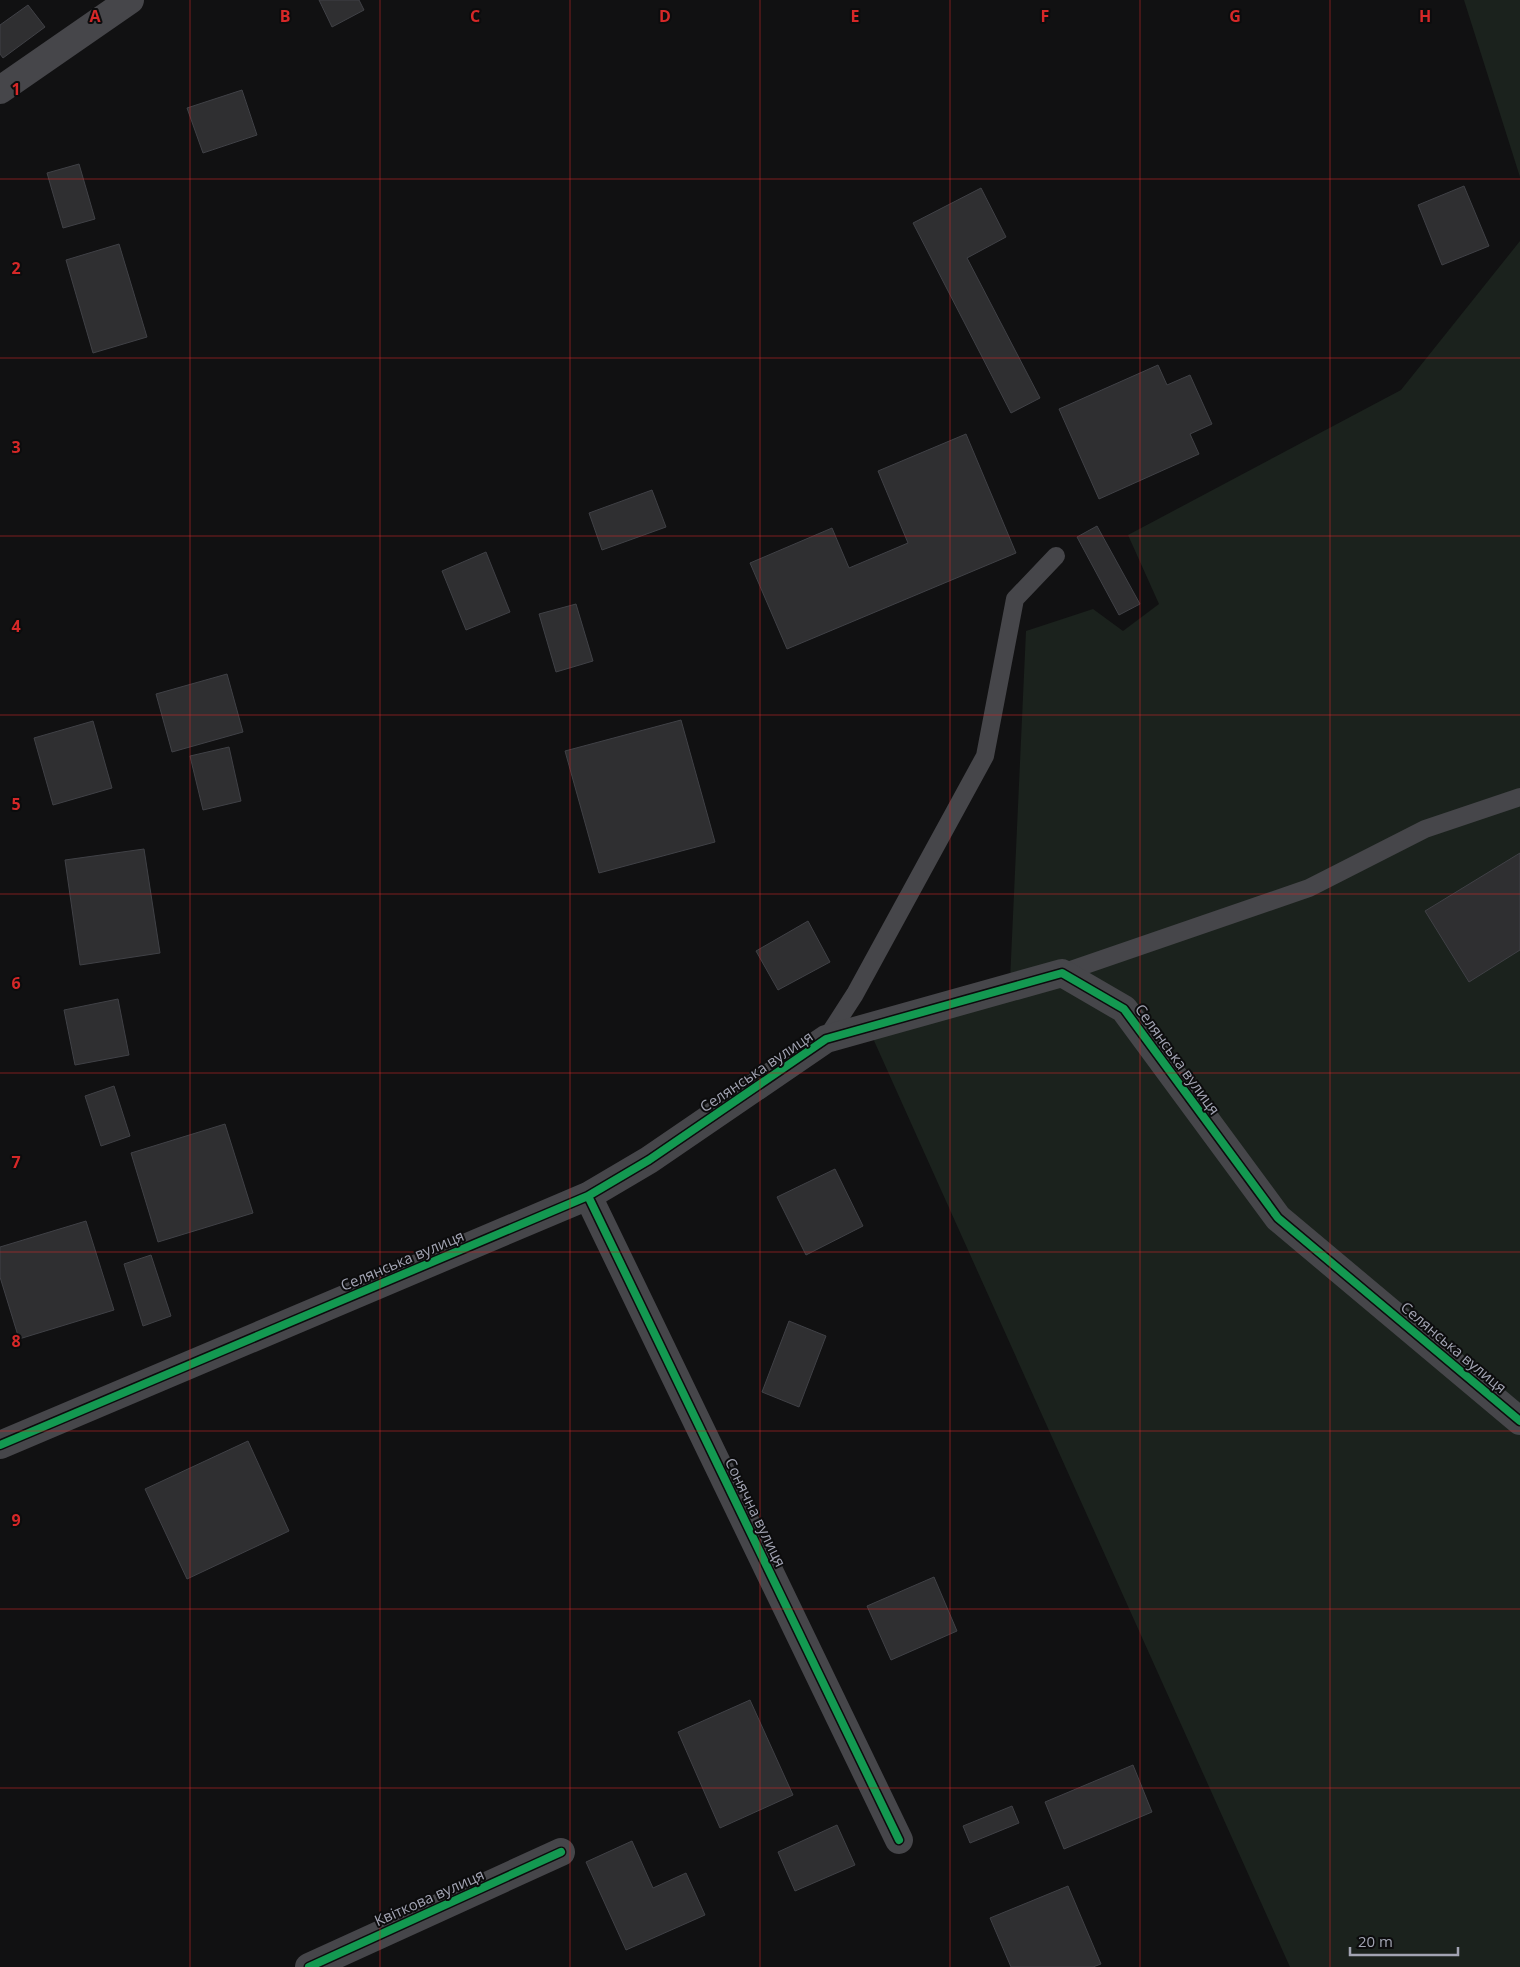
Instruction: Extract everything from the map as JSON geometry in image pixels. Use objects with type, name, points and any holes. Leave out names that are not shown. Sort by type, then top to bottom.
[{"type":"street","points":[[0,90],[130,0]]},
{"type":"street","name":"Селянська вулиця","points":[[0,1445],[588,1196],[649,1160],[826,1039],[1062,973],[1124,1009],[1278,1218],[1520,1421]]},
{"type":"street","name":"Сонячна вулиця","points":[[588,1196],[899,1840]]},
{"type":"street","name":"Квіткова вулиця","points":[[309,1967],[561,1852]]},
{"type":"lane","points":[[826,1039],[856,994],[985,756],[1015,599],[1056,556]]},
{"type":"lane","points":[[1062,973],[1309,888],[1425,829],[1520,797]]},
{"type":"shaded area","points":[[1464,0],[1520,0],[1520,177]]},
{"type":"shaded area","points":[[1520,241],[1520,1967],[1290,1967],[871,1034],[1010,981],[1026,631],[1093,609],[1123,631],[1159,604],[1128,535],[1401,390]]},
{"type":"building","points":[[319,0],[359,0],[364,10],[332,27]]},
{"type":"building","points":[[28,5],[45,27],[3,58],[0,54],[0,25]]},
{"type":"building","points":[[242,90],[257,135],[203,153],[187,108]]},
{"type":"building","points":[[79,164],[95,219],[63,228],[47,173]]},
{"type":"building","points":[[1464,186],[1489,246],[1442,265],[1418,205]]},
{"type":"building","points":[[981,188],[1006,237],[967,258],[1040,398],[1011,413],[913,223]]},
{"type":"building","points":[[119,244],[147,337],[93,353],[66,260]]},
{"type":"building","points":[[1158,365],[1167,385],[1190,375],[1212,424],[1190,434],[1199,454],[1099,499],[1059,409]]},
{"type":"building","points":[[966,434],[1016,553],[787,649],[750,563],[832,528],[849,568],[908,543],[878,471]]},
{"type":"building","points":[[652,490],[666,527],[602,550],[589,513]]},
{"type":"building","points":[[1097,526],[1140,604],[1119,615],[1077,537]]},
{"type":"building","points":[[486,552],[510,612],[466,630],[442,571]]},
{"type":"building","points":[[576,604],[593,661],[556,672],[539,614]]},
{"type":"building","points":[[227,674],[243,732],[172,752],[156,694]]},
{"type":"building","points":[[681,720],[715,842],[599,873],[565,751]]},
{"type":"building","points":[[93,721],[112,788],[53,805],[34,738]]},
{"type":"building","points":[[229,747],[241,801],[203,810],[190,756]]},
{"type":"building","points":[[144,849],[160,953],[80,965],[65,860]]},
{"type":"building","points":[[1520,853],[1520,950],[1469,982],[1425,911]]},
{"type":"building","points":[[808,921],[830,962],[778,990],[756,951]]},
{"type":"building","points":[[118,999],[129,1055],[75,1065],[64,1010]]},
{"type":"building","points":[[114,1086],[130,1136],[101,1146],[85,1096]]},
{"type":"building","points":[[225,1124],[253,1213],[158,1242],[131,1153]]},
{"type":"building","points":[[835,1169],[863,1226],[806,1255],[777,1197]]},
{"type":"building","points":[[86,1221],[114,1310],[19,1339],[0,1277],[0,1247]]},
{"type":"building","points":[[151,1255],[171,1316],[143,1326],[124,1264]]},
{"type":"building","points":[[789,1321],[826,1336],[799,1407],[762,1392]]},
{"type":"building","points":[[248,1441],[289,1531],[187,1579],[145,1489]]},
{"type":"building","points":[[934,1577],[957,1631],[891,1660],[867,1606]]},
{"type":"building","points":[[750,1700],[793,1795],[720,1828],[678,1732]]},
{"type":"building","points":[[1133,1765],[1152,1812],[1064,1849],[1045,1802]]},
{"type":"building","points":[[1012,1806],[1019,1823],[970,1843],[963,1826]]},
{"type":"building","points":[[837,1825],[855,1865],[795,1891],[778,1852]]},
{"type":"building","points":[[632,1841],[653,1888],[686,1873],[705,1915],[626,1950],[586,1862]]},
{"type":"building","points":[[1068,1886],[1101,1964],[1093,1967],[1011,1967],[990,1918]]},
{"type":"cycle path","points":[[0,1445],[588,1196],[649,1160],[826,1039],[1062,973],[1124,1009],[1278,1218],[1520,1421]]},
{"type":"cycle path","points":[[588,1196],[899,1840]]},
{"type":"cycle path","points":[[309,1967],[561,1852]]}]
